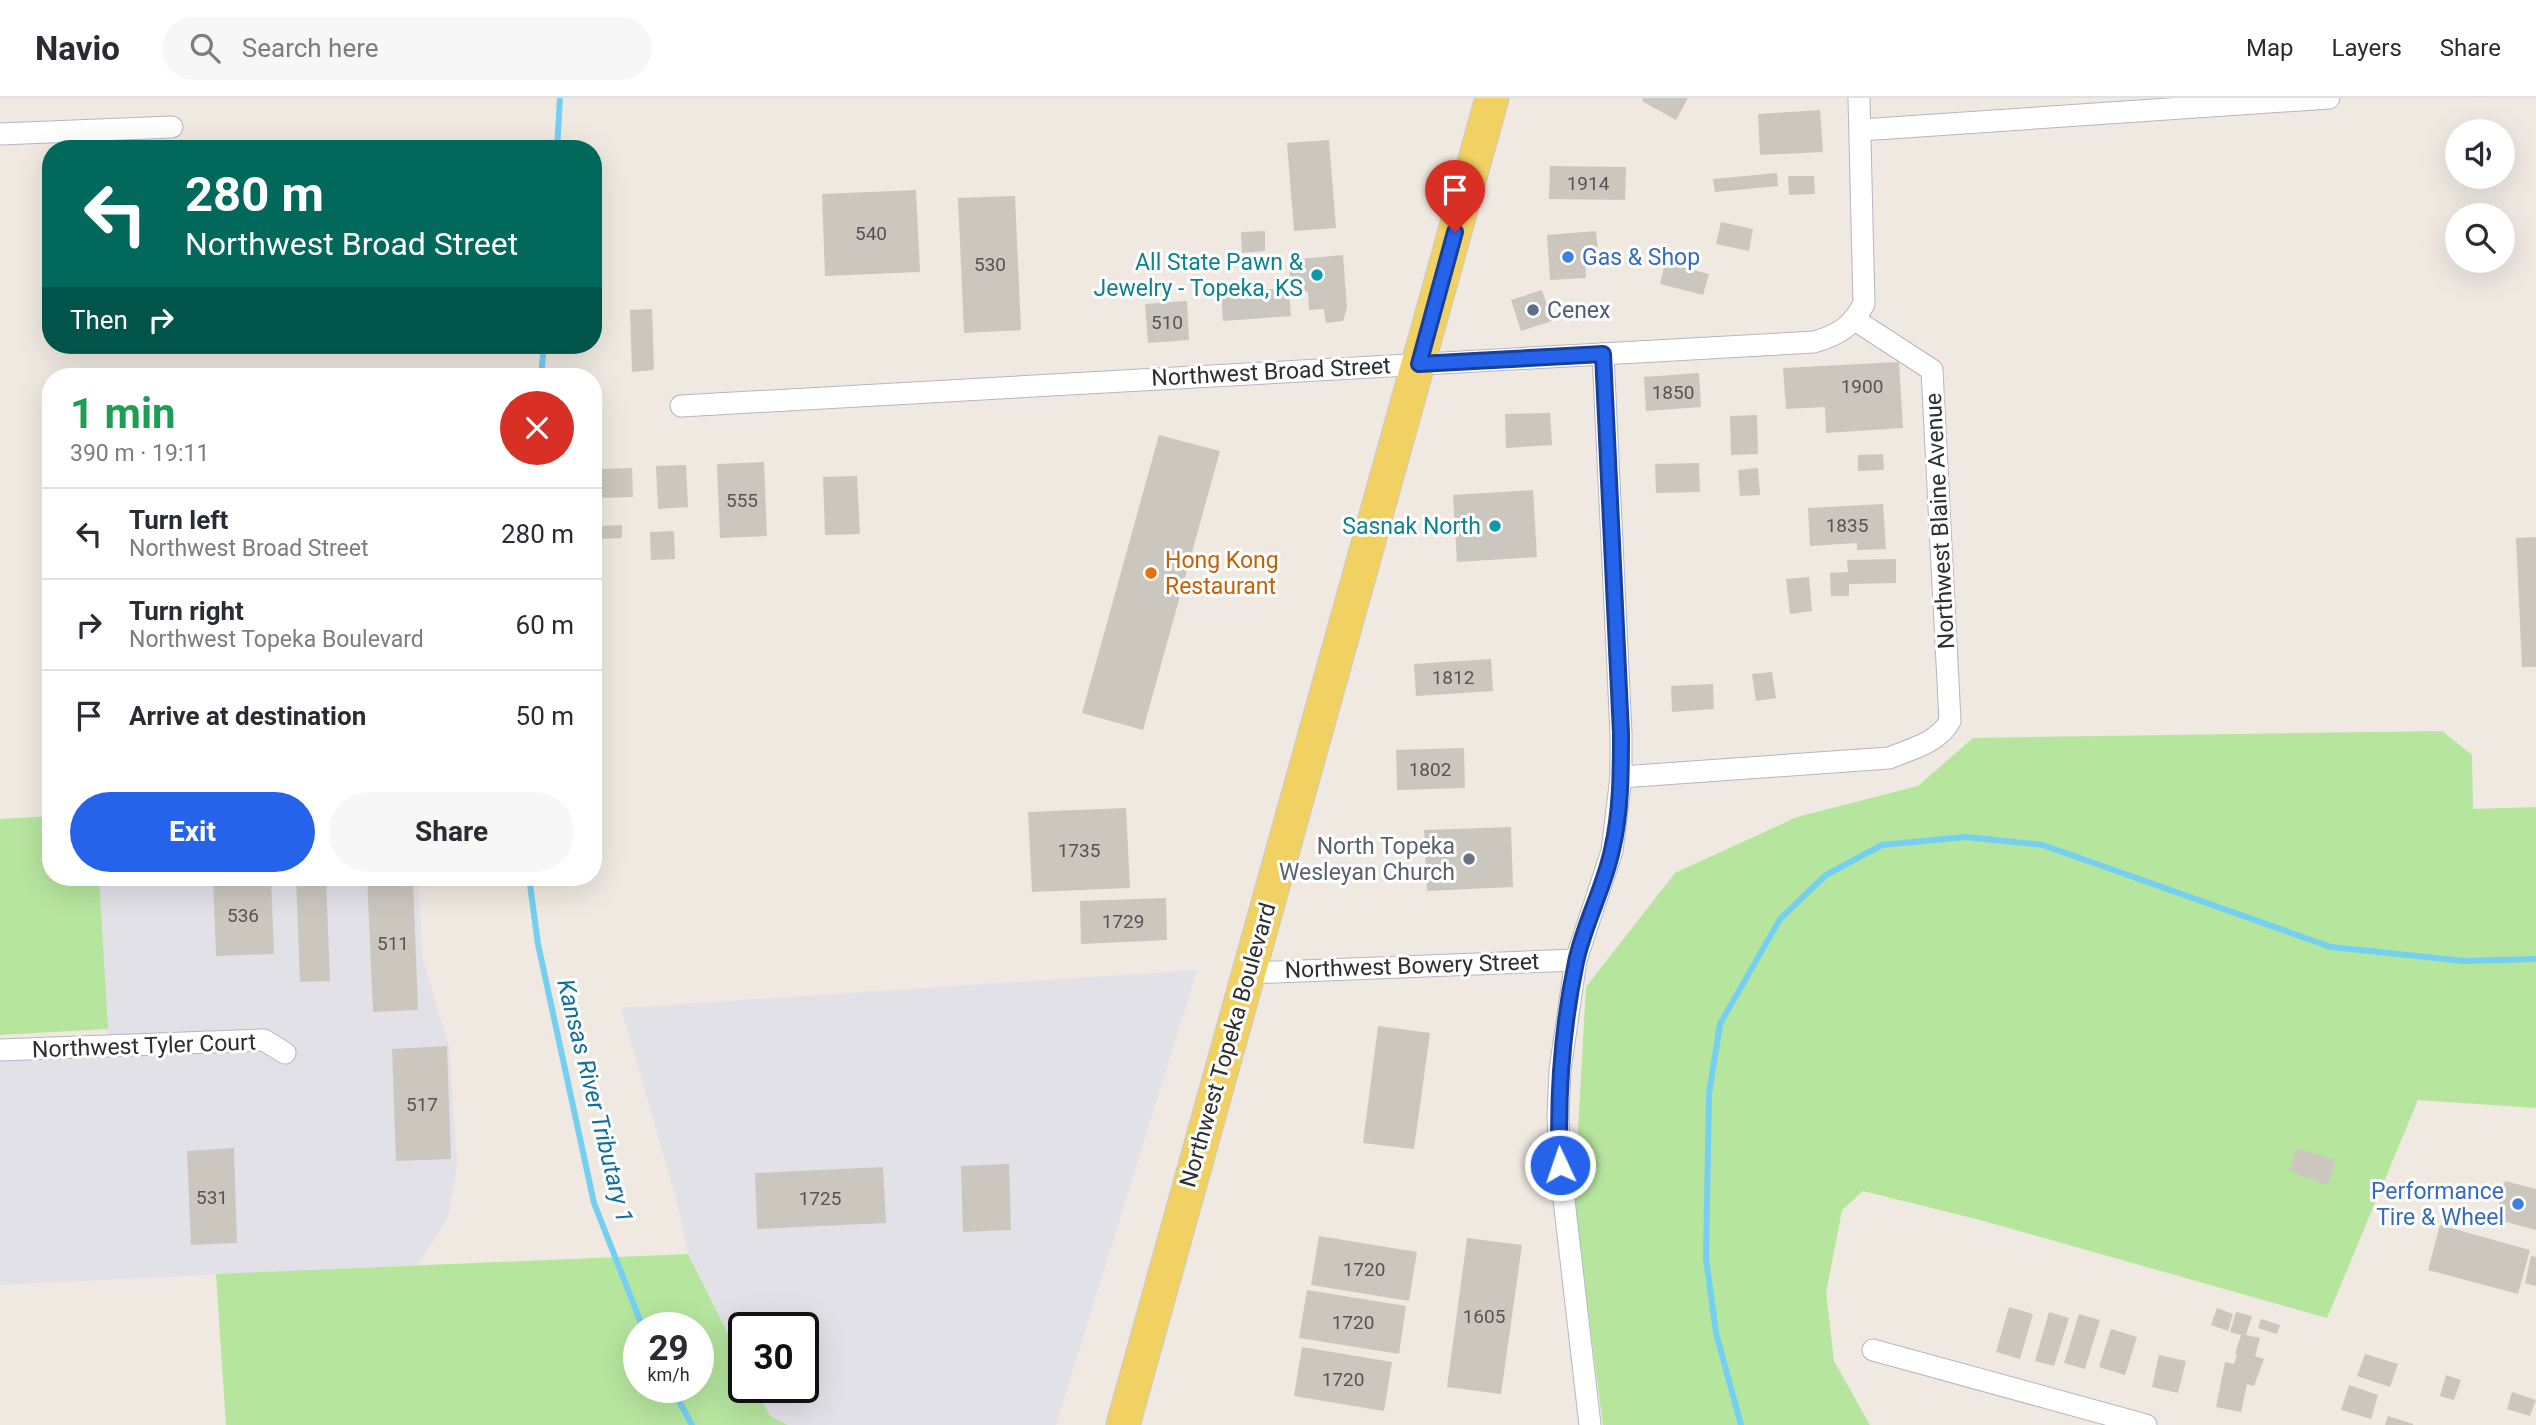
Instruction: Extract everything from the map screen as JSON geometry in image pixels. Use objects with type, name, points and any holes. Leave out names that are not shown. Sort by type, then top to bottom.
[{"type":"main road","name":"Northwest Topeka Boulevard","points":[[1122,1425],[1492,98]]},
{"type":"street","points":[[1855,320],[1864,304],[1859,98]]},
{"type":"street","points":[[1861,130],[2329,98]]},
{"type":"street","points":[[0,134],[172,127]]},
{"type":"street","name":"Northwest Broad Street","points":[[681,406],[1814,342],[1832,337],[1855,320]]},
{"type":"street","name":"Northwest Blaine Avenue","points":[[1621,777],[1889,758],[1920,746],[1943,733],[1950,721],[1932,370],[1855,320]]},
{"type":"street","points":[[1590,1425],[1560,1165],[1558,1116],[1560,1070],[1576,960],[1612,851],[1621,777],[1603,354]]},
{"type":"street","name":"Northwest Bowery Street","points":[[1249,972],[1576,960]]},
{"type":"street","name":"Northwest Tyler Court","points":[[0,1050],[264,1040],[285,1053]]},
{"type":"street","points":[[1873,1350],[2146,1425]]},
{"type":"shaded area","points":[[99,886],[419,886],[423,960],[449,1046],[457,1166],[448,1217],[418,1265],[0,1285],[0,1061],[108,1055]]},
{"type":"shaded area","points":[[1197,970],[1056,1425],[788,1425],[770,1417],[763,1403],[819,1403],[819,1312],[728,1312],[728,1333],[688,1254],[676,1198],[621,1008]]},
{"type":"green space","points":[[2442,731],[2472,755],[2473,809],[2536,807],[2536,1108],[2418,1100],[2327,1318],[1984,1221],[1863,1191],[1842,1210],[1826,1293],[1834,1361],[1870,1425],[1603,1425],[1574,1202],[1586,987],[1675,873],[1797,817],[1918,786],[1973,738]]},
{"type":"green space","points":[[42,817],[42,886],[100,886],[108,1029],[0,1035],[0,819]]},
{"type":"green space","points":[[688,1254],[728,1333],[728,1403],[763,1403],[770,1416],[788,1425],[226,1425],[216,1274]]},
{"type":"building","points":[[1643,98],[1688,98],[1676,120],[1642,101]]},
{"type":"building","points":[[1820,110],[1823,152],[1760,155],[1758,114]]},
{"type":"building","points":[[1329,140],[1336,228],[1294,231],[1287,143]]},
{"type":"building","points":[[1550,166],[1626,167],[1625,200],[1549,199]]},
{"type":"building","points":[[1777,173],[1778,186],[1715,192],[1713,179]]},
{"type":"building","points":[[1788,176],[1814,176],[1815,194],[1789,195]]},
{"type":"building","points":[[916,190],[920,272],[825,276],[822,194]]},
{"type":"building","points":[[1015,196],[1021,330],[964,333],[958,198]]},
{"type":"building","points":[[1721,222],[1753,229],[1749,251],[1716,244]]},
{"type":"building","points":[[1265,231],[1265,251],[1242,253],[1241,232]]},
{"type":"building","points":[[1596,231],[1598,253],[1585,254],[1586,278],[1550,280],[1547,235]]},
{"type":"building","points":[[1343,255],[1347,308],[1343,321],[1326,323],[1324,309],[1309,310],[1308,292],[1289,291],[1291,316],[1223,321],[1221,293],[1290,288],[1289,260]]},
{"type":"building","points":[[1665,263],[1709,274],[1703,295],[1660,284]]},
{"type":"building","points":[[1542,290],[1552,321],[1521,331],[1511,300]]},
{"type":"building","points":[[1187,301],[1189,340],[1148,343],[1145,304]]},
{"type":"building","points":[[652,309],[654,370],[632,372],[630,310]]},
{"type":"building","points":[[1899,362],[1903,428],[1826,433],[1825,407],[1786,409],[1783,368]]},
{"type":"building","points":[[1699,373],[1701,407],[1646,411],[1644,377]]},
{"type":"building","points":[[1550,413],[1552,445],[1506,448],[1505,414]]},
{"type":"building","points":[[1757,415],[1758,454],[1731,455],[1730,416]]},
{"type":"building","points":[[1159,435],[1220,451],[1143,730],[1082,713]]},
{"type":"building","points":[[1883,454],[1884,470],[1858,471],[1858,455]]},
{"type":"building","points":[[764,462],[767,536],[720,538],[717,464]]},
{"type":"building","points":[[1699,463],[1700,492],[1656,493],[1655,464]]},
{"type":"building","points":[[686,465],[688,507],[658,509],[656,466]]},
{"type":"building","points":[[632,468],[633,497],[602,498],[602,469]]},
{"type":"building","points":[[1758,468],[1760,495],[1740,496],[1738,470]]},
{"type":"building","points":[[857,476],[860,534],[825,535],[823,477]]},
{"type":"building","name":"Sasnak North","points":[[1533,490],[1537,557],[1457,562],[1453,495]]},
{"type":"building","points":[[1883,504],[1886,549],[1857,550],[1857,543],[1810,546],[1808,508]]},
{"type":"building","points":[[622,525],[622,538],[602,539],[602,526]]},
{"type":"building","points":[[674,531],[675,559],[651,560],[650,532]]},
{"type":"building","points":[[2536,537],[2536,667],[2522,667],[2516,538]]},
{"type":"building","points":[[1896,559],[1896,583],[1849,584],[1849,596],[1831,596],[1830,573],[1848,572],[1847,560]]},
{"type":"building","points":[[1809,577],[1812,611],[1790,614],[1786,579]]},
{"type":"building","points":[[1491,659],[1493,691],[1416,696],[1414,664]]},
{"type":"building","points":[[1772,672],[1776,698],[1756,701],[1752,674]]},
{"type":"building","points":[[1713,684],[1714,709],[1672,712],[1671,686]]},
{"type":"building","points":[[1464,748],[1465,788],[1397,790],[1396,750]]},
{"type":"building","points":[[1126,808],[1130,888],[1032,892],[1028,812]]},
{"type":"building","name":"North Topeka Wesleyan Church","points":[[1511,827],[1513,887],[1427,891],[1424,830]]},
{"type":"building","points":[[213,886],[271,886],[274,954],[216,956]]},
{"type":"building","points":[[296,886],[326,886],[330,981],[300,982]]},
{"type":"building","points":[[367,886],[413,886],[418,1010],[373,1012]]},
{"type":"building","points":[[1166,898],[1167,940],[1081,944],[1080,901]]},
{"type":"building","points":[[1378,1026],[1430,1033],[1414,1149],[1363,1143]]},
{"type":"building","points":[[447,1046],[451,1159],[396,1161],[392,1049]]},
{"type":"building","points":[[234,1148],[237,1243],[191,1245],[187,1151]]},
{"type":"building","points":[[2297,1148],[2336,1160],[2328,1185],[2289,1171]]},
{"type":"building","points":[[1009,1164],[1011,1230],[963,1232],[961,1166]]},
{"type":"building","points":[[883,1167],[886,1223],[757,1229],[755,1173]]},
{"type":"building","name":"Performance Tire & Wheel","points":[[2505,1181],[2536,1189],[2536,1230],[2495,1219]]},
{"type":"building","points":[[2440,1225],[2530,1250],[2518,1294],[2428,1270]]},
{"type":"building","points":[[1319,1236],[1417,1252],[1409,1301],[1311,1285]]},
{"type":"building","points":[[1467,1238],[1522,1245],[1501,1394],[1447,1387]]},
{"type":"building","points":[[2531,1256],[2536,1257],[2536,1286],[2525,1283]]},
{"type":"building","points":[[1307,1290],[1406,1306],[1399,1354],[1299,1338]]},
{"type":"building","points":[[2009,1307],[2033,1314],[2020,1359],[1996,1352]]},
{"type":"building","points":[[2217,1308],[2233,1314],[2228,1331],[2211,1325]]},
{"type":"building","points":[[2049,1312],[2069,1318],[2054,1366],[2035,1361]]},
{"type":"building","points":[[2236,1312],[2252,1316],[2246,1335],[2260,1338],[2255,1356],[2264,1359],[2254,1386],[2247,1384],[2241,1412],[2216,1407],[2225,1362],[2234,1364],[2237,1355],[2235,1354],[2241,1335],[2230,1332]]},
{"type":"building","points":[[2079,1314],[2100,1320],[2085,1369],[2064,1363]]},
{"type":"building","points":[[2261,1319],[2280,1325],[2277,1334],[2258,1328]]},
{"type":"building","points":[[2111,1329],[2137,1337],[2125,1375],[2099,1367]]},
{"type":"building","points":[[1302,1347],[1392,1362],[1384,1411],[1294,1396]]},
{"type":"building","points":[[2365,1354],[2398,1364],[2390,1387],[2357,1376]]},
{"type":"building","points":[[2159,1355],[2186,1361],[2178,1393],[2152,1387]]},
{"type":"building","points":[[2446,1375],[2461,1380],[2454,1400],[2440,1396]]},
{"type":"building","points":[[2349,1385],[2378,1395],[2371,1419],[2341,1410]]},
{"type":"building","points":[[2512,1392],[2536,1400],[2530,1416],[2507,1409]]},
{"type":"building","points":[[2388,1416],[2413,1424],[2413,1425],[2385,1425]]},
{"type":"waterway","name":"Kansas River Tributary 1","points":[[558,140],[560,98]]},
{"type":"waterway","name":"Kansas River Tributary 1","points":[[542,368],[543,354]]},
{"type":"waterway","points":[[1741,1425],[1716,1333],[1706,1258],[1709,1094],[1720,1024],[1780,919],[1826,875],[1882,845],[1965,837],[2043,845],[2331,947],[2464,961],[2536,959]]},
{"type":"waterway","name":"Kansas River Tributary 1","points":[[530,886],[538,944],[594,1203],[637,1312]]},
{"type":"waterway","name":"Kansas River Tributary 1","points":[[680,1403],[692,1425]]},
{"type":"place","name":"Gas & Shop","points":[[1568,257]]},
{"type":"place","name":"All State Pawn & Jewelry - Topeka, KS","points":[[1317,275]]},
{"type":"place","name":"Cenex","points":[[1533,310]]},
{"type":"place","name":"Sasnak North","points":[[1495,526]]},
{"type":"place","name":"Hong Kong Restaurant","points":[[1151,573]]},
{"type":"place","name":"North Topeka Wesleyan Church","points":[[1469,859]]},
{"type":"place","name":"Performance Tire & Wheel","points":[[2518,1204]]},
{"type":"route","points":[[1455,232],[1419,364],[1603,354],[1621,777],[1612,851],[1576,960],[1568,1007],[1560,1070],[1560,1165]]}]
